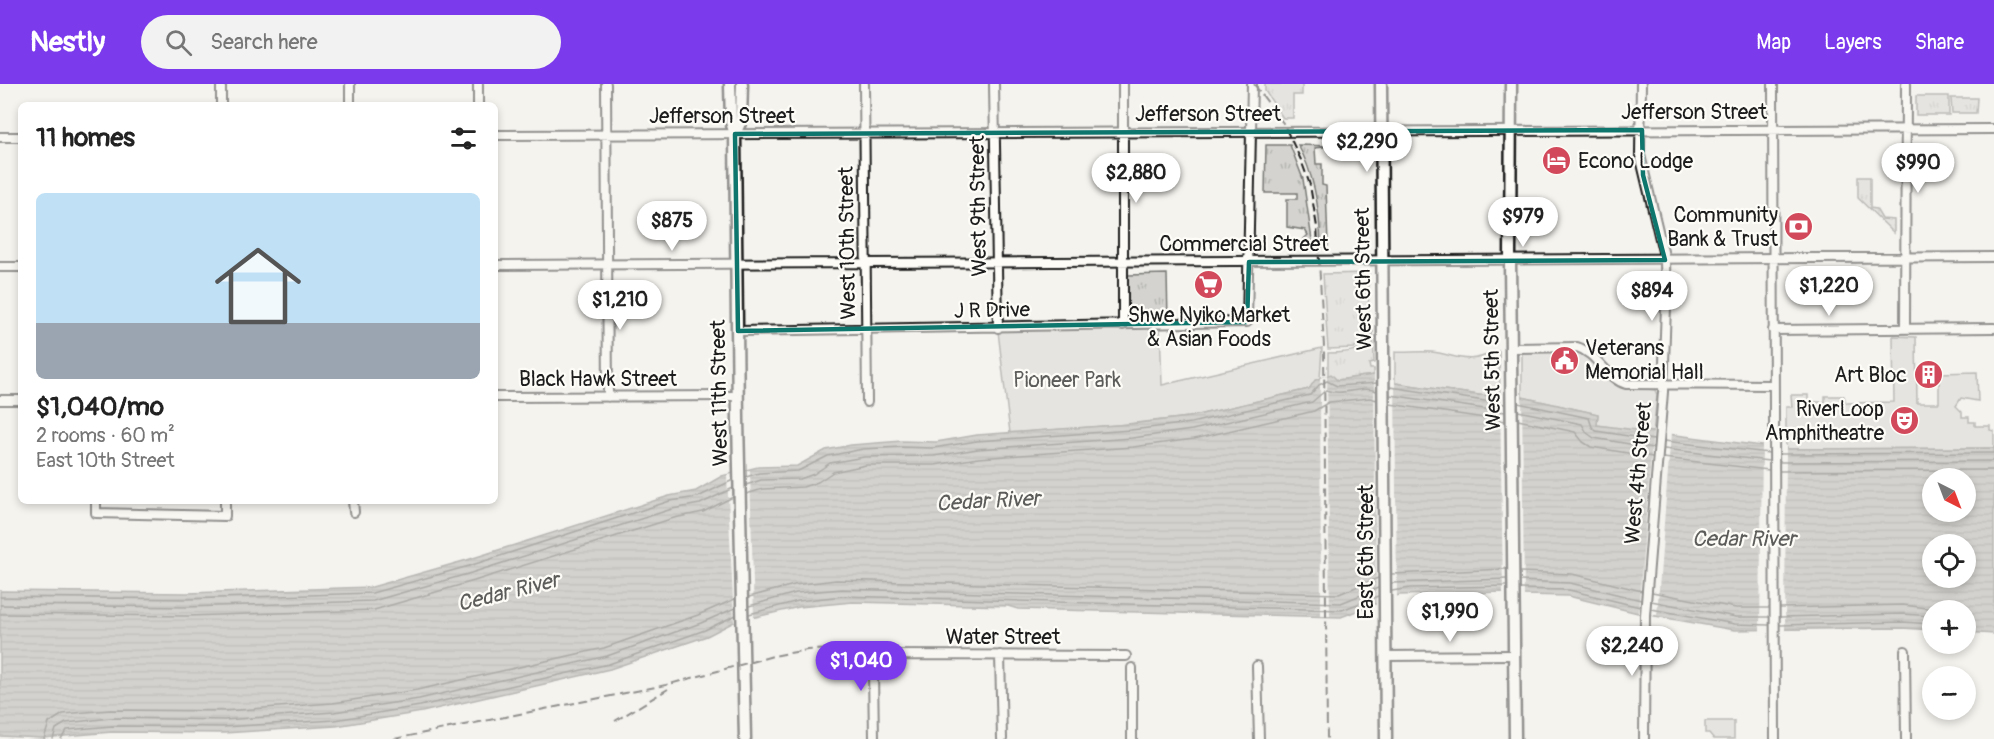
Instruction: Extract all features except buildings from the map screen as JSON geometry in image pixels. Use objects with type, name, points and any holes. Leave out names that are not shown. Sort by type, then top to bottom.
[{"type":"main road","name":"West 11th Street","points":[[730,84],[731,122],[735,134],[745,739]]},
{"type":"main road","name":"West 11th Street","points":[[735,134],[741,121],[742,84]]},
{"type":"main road","name":"West 6th Street","points":[[1381,84],[1384,365]]},
{"type":"main road","name":"West 5th Street","points":[[1511,84],[1510,261],[1515,739]]},
{"type":"main road","name":"East 6th Street","points":[[1384,365],[1386,739]]},
{"type":"street","points":[[221,84],[221,102]]},
{"type":"street","points":[[350,84],[350,102]]},
{"type":"street","points":[[478,84],[478,102]]},
{"type":"street","points":[[606,84],[608,397]]},
{"type":"street","name":"West 10th Street","points":[[864,84],[867,402]]},
{"type":"street","name":"West 9th Street","points":[[994,84],[998,328]]},
{"type":"street","points":[[1123,325],[1124,84]]},
{"type":"street","points":[[1249,262],[1252,84]]},
{"type":"street","name":"West 4th Street","points":[[1641,84],[1640,155],[1665,260],[1661,420],[1645,615],[1644,739]]},
{"type":"street","points":[[1773,84],[1775,739]]},
{"type":"street","points":[[1905,328],[1906,84]]},
{"type":"street","name":"Jefferson Street","points":[[498,135],[1994,129]]},
{"type":"street","points":[[0,137],[18,137]]},
{"type":"street","name":"Commercial Street","points":[[498,265],[1994,258]]},
{"type":"street","name":"J R Drive","points":[[738,331],[1247,322],[1249,262]]},
{"type":"street","points":[[0,267],[18,267]]},
{"type":"street","points":[[1773,330],[1994,328]]},
{"type":"street","points":[[1512,348],[1577,346],[1585,349],[1620,382],[1773,385]]},
{"type":"street","name":"Black Hawk Street","points":[[498,397],[738,396]]},
{"type":"street","points":[[0,400],[18,400]]},
{"type":"street","points":[[96,504],[96,513],[225,516],[225,504]]},
{"type":"street","points":[[353,504],[354,512]]},
{"type":"street","points":[[1905,651],[1906,739]]},
{"type":"street","name":"Water Street","points":[[874,739],[873,671],[875,662],[881,655],[1126,656]]},
{"type":"street","points":[[1000,655],[1002,739]]},
{"type":"street","points":[[1385,656],[1514,655]]},
{"type":"street","points":[[1257,666],[1259,739]]},
{"type":"street","points":[[1132,668],[1132,739]]},
{"type":"highlighted area","points":[[1642,130],[1643,175],[1665,260],[1249,262],[1247,322],[738,331],[735,134]]},
{"type":"green space","points":[[1265,84],[1302,84],[1302,95],[1293,95],[1293,118],[1283,118],[1265,91]]},
{"type":"green space","points":[[1916,96],[1949,96],[1949,115],[1916,115]]},
{"type":"green space","points":[[1951,98],[1977,98],[1976,113],[1952,113]]},
{"type":"green space","points":[[1266,145],[1290,145],[1303,179],[1313,247],[1302,248],[1301,242],[1308,235],[1305,230],[1287,227],[1287,199],[1297,199],[1297,193],[1265,193]]},
{"type":"green space","points":[[1298,145],[1333,146],[1315,148],[1316,164],[1322,164],[1322,185],[1326,186],[1328,246],[1321,247],[1315,194],[1309,169]]},
{"type":"green space","points":[[1858,177],[1870,177],[1870,208],[1876,209],[1882,219],[1894,220],[1894,233],[1858,198]]},
{"type":"green space","points":[[1369,273],[1368,334],[1354,348],[1328,349],[1323,274]]},
{"type":"green space","points":[[1167,274],[1168,321],[1131,322],[1128,316],[1128,275]]},
{"type":"green space","name":"Pioneer Park","points":[[1160,327],[1162,385],[1322,348],[1320,378],[1309,389],[1189,417],[1010,433],[998,331]]},
{"type":"green space","points":[[1373,329],[1374,363],[1369,364],[1370,369],[1374,369],[1374,375],[1337,380],[1328,375],[1328,353],[1356,350],[1362,347]]},
{"type":"green space","points":[[1893,336],[1916,337],[1917,403],[1939,403],[1939,373],[1977,372],[1978,401],[1961,398],[1956,406],[1962,412],[1962,417],[1969,417],[1969,422],[1975,422],[1975,426],[1990,426],[1990,430],[1994,431],[1994,448],[1786,449],[1786,407],[1792,407],[1791,395],[1808,395],[1808,402],[1825,402],[1825,396],[1844,396],[1846,403],[1894,402]]},
{"type":"green space","points":[[1576,350],[1585,354],[1617,385],[1655,390],[1657,395],[1653,434],[1597,425],[1598,414],[1522,397],[1522,352]]},
{"type":"green space","points":[[1499,351],[1500,398],[1395,383],[1395,352],[1434,352],[1473,359]]},
{"type":"green space","points":[[1705,721],[1734,721],[1734,739],[1714,739],[1709,733],[1705,733]]},
{"type":"water","name":"Cedar River","points":[[1331,374],[1337,380],[1374,375],[1395,383],[1479,395],[1522,397],[1598,414],[1597,425],[1786,449],[1994,448],[1994,634],[1976,633],[1976,600],[1922,600],[1922,629],[1734,630],[1638,613],[1568,596],[1503,592],[1399,595],[1341,617],[1018,609],[1008,606],[853,602],[799,607],[734,622],[707,636],[610,669],[422,712],[336,726],[224,733],[112,732],[42,738],[0,736],[0,591],[188,593],[372,587],[467,560],[669,496],[696,491],[722,476],[758,467],[797,466],[826,450],[851,445],[902,441],[936,442],[977,435],[1130,424],[1189,417],[1309,389],[1315,380]]},
{"type":"pier","points":[[1374,372],[1395,379],[1397,599],[1376,606]]},
{"type":"pier","points":[[1327,375],[1330,616],[1321,616],[1320,378]]},
{"type":"pier","points":[[1522,394],[1524,598],[1503,595],[1500,395]]},
{"type":"pier","points":[[1653,431],[1671,432],[1657,615],[1638,613]]},
{"type":"pier","points":[[1762,444],[1786,446],[1785,634],[1760,634]]},
{"type":"pier","points":[[750,470],[754,619],[734,622],[727,475]]},
{"type":"railway","points":[[1254,84],[1283,123],[1301,160],[1310,185],[1317,227],[1324,347],[1327,739]]},
{"type":"railway","points":[[394,739],[666,685],[773,656],[807,650],[841,649]]},
{"type":"railway","points":[[615,721],[668,689]]},
{"type":"place","name":"Econo Lodge","points":[[1557,161]]},
{"type":"place","name":"Community Bank & Trust","points":[[1799,227]]},
{"type":"place","name":"Shwe Nyiko Market & Asian Foods","points":[[1209,284]]},
{"type":"place","name":"Veterans Memorial Hall","points":[[1564,360]]},
{"type":"place","name":"Art Bloc","points":[[1928,375]]},
{"type":"place","name":"RiverLoop Amphitheatre","points":[[1905,421]]}]
